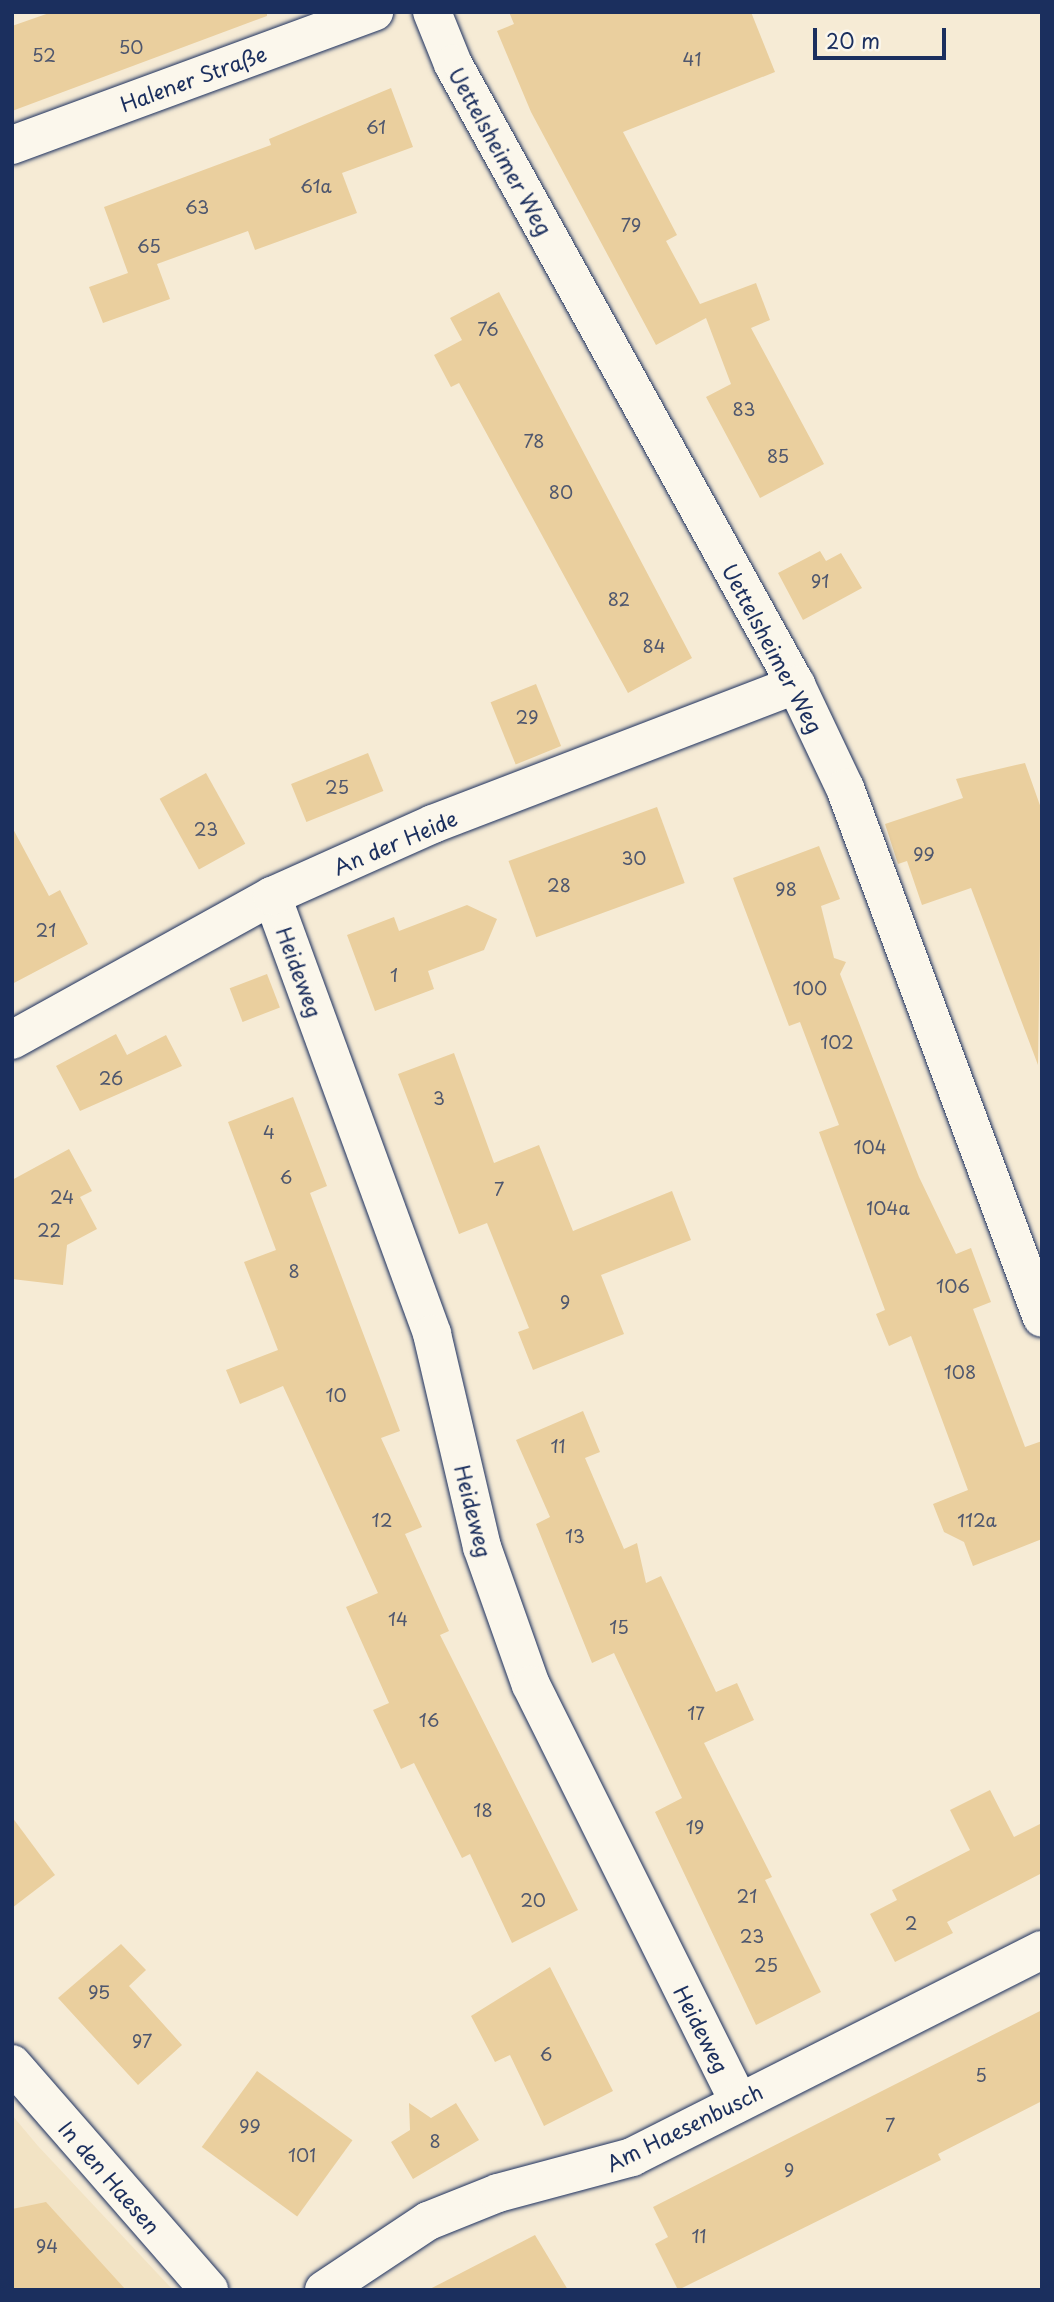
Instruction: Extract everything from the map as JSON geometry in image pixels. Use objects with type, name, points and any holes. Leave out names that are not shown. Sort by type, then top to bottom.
[{"type":"street","name":"Halener Straße","points":[[12,145],[374,12]]},
{"type":"street","name":"Uettelsheimer Weg","points":[[432,12],[453,64],[796,685],[845,788],[1042,1318]]},
{"type":"street","name":"An der Heide","points":[[12,1040],[272,896],[433,824],[796,685]]},
{"type":"street","name":"Heideweg","points":[[272,896],[432,1334],[482,1547],[531,1685],[738,2101]]},
{"type":"street","name":"Am Haesenbusch","points":[[324,2290],[428,2221],[498,2193],[632,2157],[738,2101],[1042,1950]]},
{"type":"street","name":"In den Haesen","points":[[12,2064],[209,2290]]},
{"type":"shaded area","points":[[12,2115],[38,2146],[173,2290],[12,2290]]},
{"type":"building","points":[[52,12],[267,12],[267,16],[12,111],[12,26]]},
{"type":"building","points":[[509,12],[751,12],[775,72],[623,132],[677,235],[666,241],[700,304],[756,283],[770,320],[751,328],[824,464],[760,498],[706,397],[731,384],[706,318],[656,345],[531,112],[497,31],[514,24]]},
{"type":"building","points":[[391,88],[413,147],[342,173],[357,213],[255,250],[248,231],[157,264],[170,299],[103,323],[89,287],[128,273],[104,207],[271,145],[269,139]]},
{"type":"building","points":[[499,292],[692,658],[628,693],[459,383],[451,387],[434,355],[462,340],[450,318]]},
{"type":"building","points":[[820,551],[826,561],[841,553],[862,588],[803,620],[778,573]]},
{"type":"building","points":[[536,684],[561,746],[516,764],[491,702]]},
{"type":"building","points":[[368,753],[383,791],[306,822],[291,784]]},
{"type":"building","points":[[1025,763],[1042,811],[1038,1065],[971,888],[922,905],[907,861],[898,864],[885,824],[963,798],[956,779]]},
{"type":"building","points":[[206,773],[245,844],[199,870],[160,799]]},
{"type":"building","points":[[657,807],[685,883],[536,937],[509,861]]},
{"type":"building","points":[[12,827],[49,896],[60,890],[88,944],[12,984]]},
{"type":"building","points":[[819,846],[840,899],[821,906],[834,958],[846,962],[840,974],[919,1177],[956,1254],[971,1248],[991,1302],[973,1309],[1025,1447],[1042,1441],[1042,1539],[973,1566],[964,1542],[944,1532],[933,1504],[968,1490],[911,1336],[889,1346],[876,1314],[885,1310],[819,1132],[839,1125],[800,1022],[789,1026],[733,878]]},
{"type":"building","points":[[467,905],[497,919],[484,950],[428,971],[434,989],[375,1011],[347,935],[394,917],[399,931]]},
{"type":"building","points":[[267,974],[280,1008],[243,1022],[230,988]]},
{"type":"building","points":[[116,1034],[127,1055],[166,1035],[182,1066],[80,1111],[56,1066]]},
{"type":"building","points":[[454,1053],[494,1163],[539,1145],[573,1231],[672,1191],[691,1240],[601,1275],[624,1334],[533,1370],[518,1332],[529,1328],[487,1223],[459,1234],[398,1074]]},
{"type":"building","points":[[293,1097],[327,1186],[310,1193],[400,1431],[381,1438],[422,1527],[405,1534],[449,1631],[440,1635],[578,1910],[512,1943],[470,1854],[462,1858],[414,1763],[401,1769],[373,1710],[389,1703],[346,1607],[378,1593],[283,1386],[240,1404],[226,1370],[278,1350],[244,1262],[276,1250],[228,1122]]},
{"type":"building","points":[[69,1149],[92,1191],[80,1197],[97,1229],[67,1245],[63,1285],[12,1279],[12,1180]]},
{"type":"building","points":[[583,1411],[600,1452],[585,1458],[624,1549],[637,1543],[646,1583],[661,1576],[716,1692],[737,1683],[754,1720],[704,1743],[772,1877],[765,1880],[821,1992],[756,2025],[655,1812],[682,1798],[614,1653],[592,1663],[536,1524],[550,1517],[516,1440]]},
{"type":"building","points":[[990,1790],[1014,1837],[1042,1823],[1042,1873],[947,1922],[953,1933],[895,1962],[870,1914],[897,1900],[892,1890],[970,1850],[950,1810]]},
{"type":"building","points":[[12,1817],[55,1875],[12,1908]]},
{"type":"building","points":[[121,1944],[146,1970],[129,1986],[182,2045],[138,2085],[58,1998]]},
{"type":"building","points":[[550,1967],[613,2091],[544,2126],[510,2055],[495,2062],[471,2016]]},
{"type":"building","points":[[1042,2010],[1042,2101],[938,2154],[941,2160],[678,2290],[655,2244],[668,2237],[653,2207]]},
{"type":"building","points":[[257,2071],[352,2140],[297,2216],[202,2147]]},
{"type":"building","points":[[409,2103],[431,2118],[456,2103],[479,2140],[413,2179],[391,2142],[410,2130]]},
{"type":"building","points":[[46,2202],[126,2290],[12,2290],[12,2209]]},
{"type":"building","points":[[535,2235],[568,2290],[428,2290]]}]
